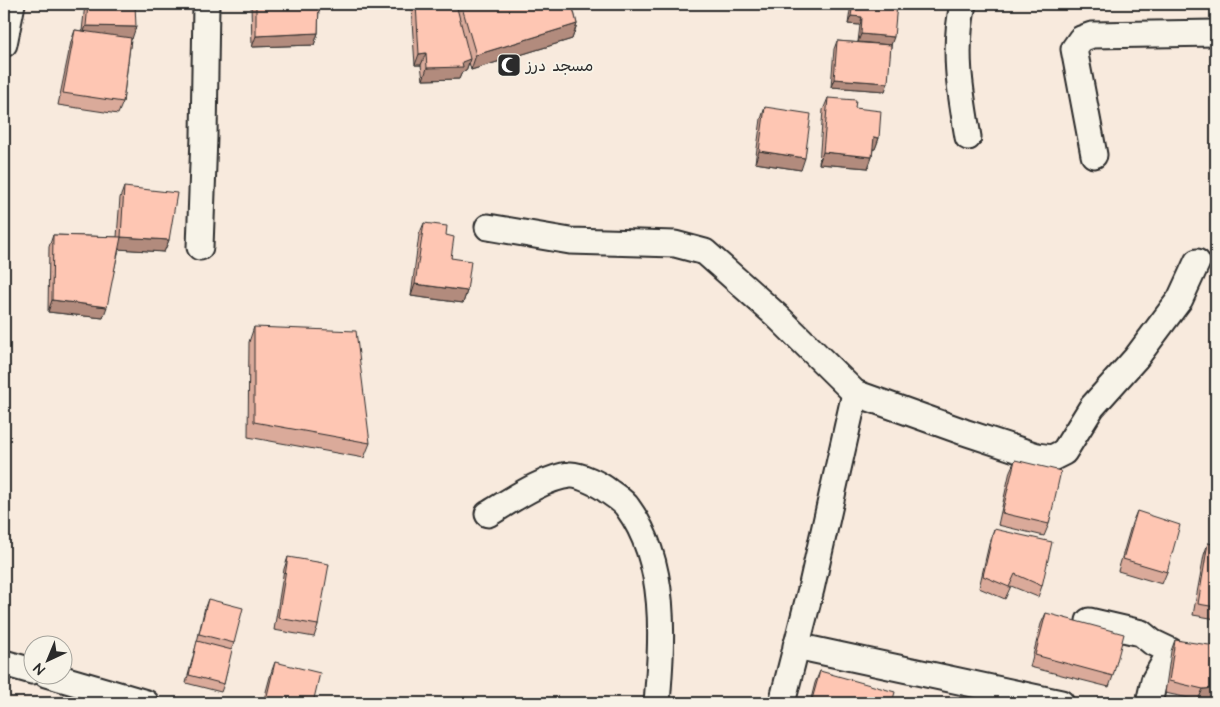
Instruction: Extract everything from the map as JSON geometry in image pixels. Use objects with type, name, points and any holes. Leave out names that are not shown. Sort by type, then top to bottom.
[{"type":"street","points":[[4,44],[12,4]]},
{"type":"street","points":[[200,247],[205,117],[206,4]]},
{"type":"street","points":[[963,4],[956,46],[959,85],[968,137]]},
{"type":"street","points":[[1094,155],[1074,49],[1081,39],[1092,35],[1216,33]]},
{"type":"street","points":[[488,227],[570,240],[675,244],[706,252],[777,316],[854,393],[1036,456],[1052,458],[1064,452],[1092,407],[1136,358],[1180,299],[1197,262]]},
{"type":"street","points":[[782,703],[854,393]]},
{"type":"street","points":[[488,514],[534,487],[572,474],[601,485],[628,507],[645,540],[658,583],[660,670],[658,703]]},
{"type":"street","points":[[1089,621],[1140,632],[1152,642],[1171,651],[1154,681],[1149,703]]},
{"type":"street","points":[[796,646],[1061,703]]},
{"type":"street","points":[[4,663],[22,668]]},
{"type":"street","points":[[72,682],[146,703]]},
{"type":"building","points":[[88,4],[135,4],[136,27],[86,26]]},
{"type":"building","points":[[256,4],[319,4],[318,33],[256,36]]},
{"type":"building","points":[[416,4],[456,4],[470,59],[462,62],[463,67],[427,68],[426,53],[419,54]]},
{"type":"building","points":[[461,4],[572,4],[577,24],[476,55]]},
{"type":"building","points":[[853,4],[897,4],[894,37],[861,34],[862,17],[851,16]]},
{"type":"building","points":[[75,30],[131,38],[123,102],[63,93]]},
{"type":"building","points":[[837,41],[891,45],[888,83],[834,79]]},
{"type":"building","points":[[828,98],[856,100],[855,108],[881,111],[879,138],[874,137],[872,157],[823,152]]},
{"type":"building","points":[[765,107],[811,114],[805,158],[759,151]]},
{"type":"building","points":[[124,187],[177,193],[169,240],[121,237]]},
{"type":"building","points":[[424,223],[447,226],[446,235],[454,237],[451,258],[471,261],[467,291],[415,284]]},
{"type":"building","points":[[53,235],[121,237],[107,307],[52,300]]},
{"type":"building","points":[[254,327],[356,331],[370,443],[254,422]]},
{"type":"building","points":[[1015,460],[1061,471],[1049,524],[1002,513]]},
{"type":"building","points":[[1137,511],[1180,525],[1167,572],[1123,559]]},
{"type":"building","points":[[994,529],[1052,542],[1042,586],[1015,574],[1009,587],[983,576]]},
{"type":"building","points":[[1208,543],[1216,545],[1216,607],[1198,604]]},
{"type":"building","points":[[288,557],[329,564],[318,625],[278,618]]},
{"type":"building","points":[[208,599],[243,608],[234,643],[199,634]]},
{"type":"building","points":[[1046,613],[1124,634],[1113,676],[1035,655]]},
{"type":"building","points":[[1175,640],[1216,646],[1216,688],[1203,689],[1169,681]]},
{"type":"building","points":[[197,641],[232,650],[224,684],[189,675]]},
{"type":"building","points":[[275,662],[320,673],[313,703],[277,703],[266,700]]},
{"type":"building","points":[[820,671],[895,692],[892,703],[811,703]]},
{"type":"place","name":"مسجد درز","points":[[509,65]]}]
